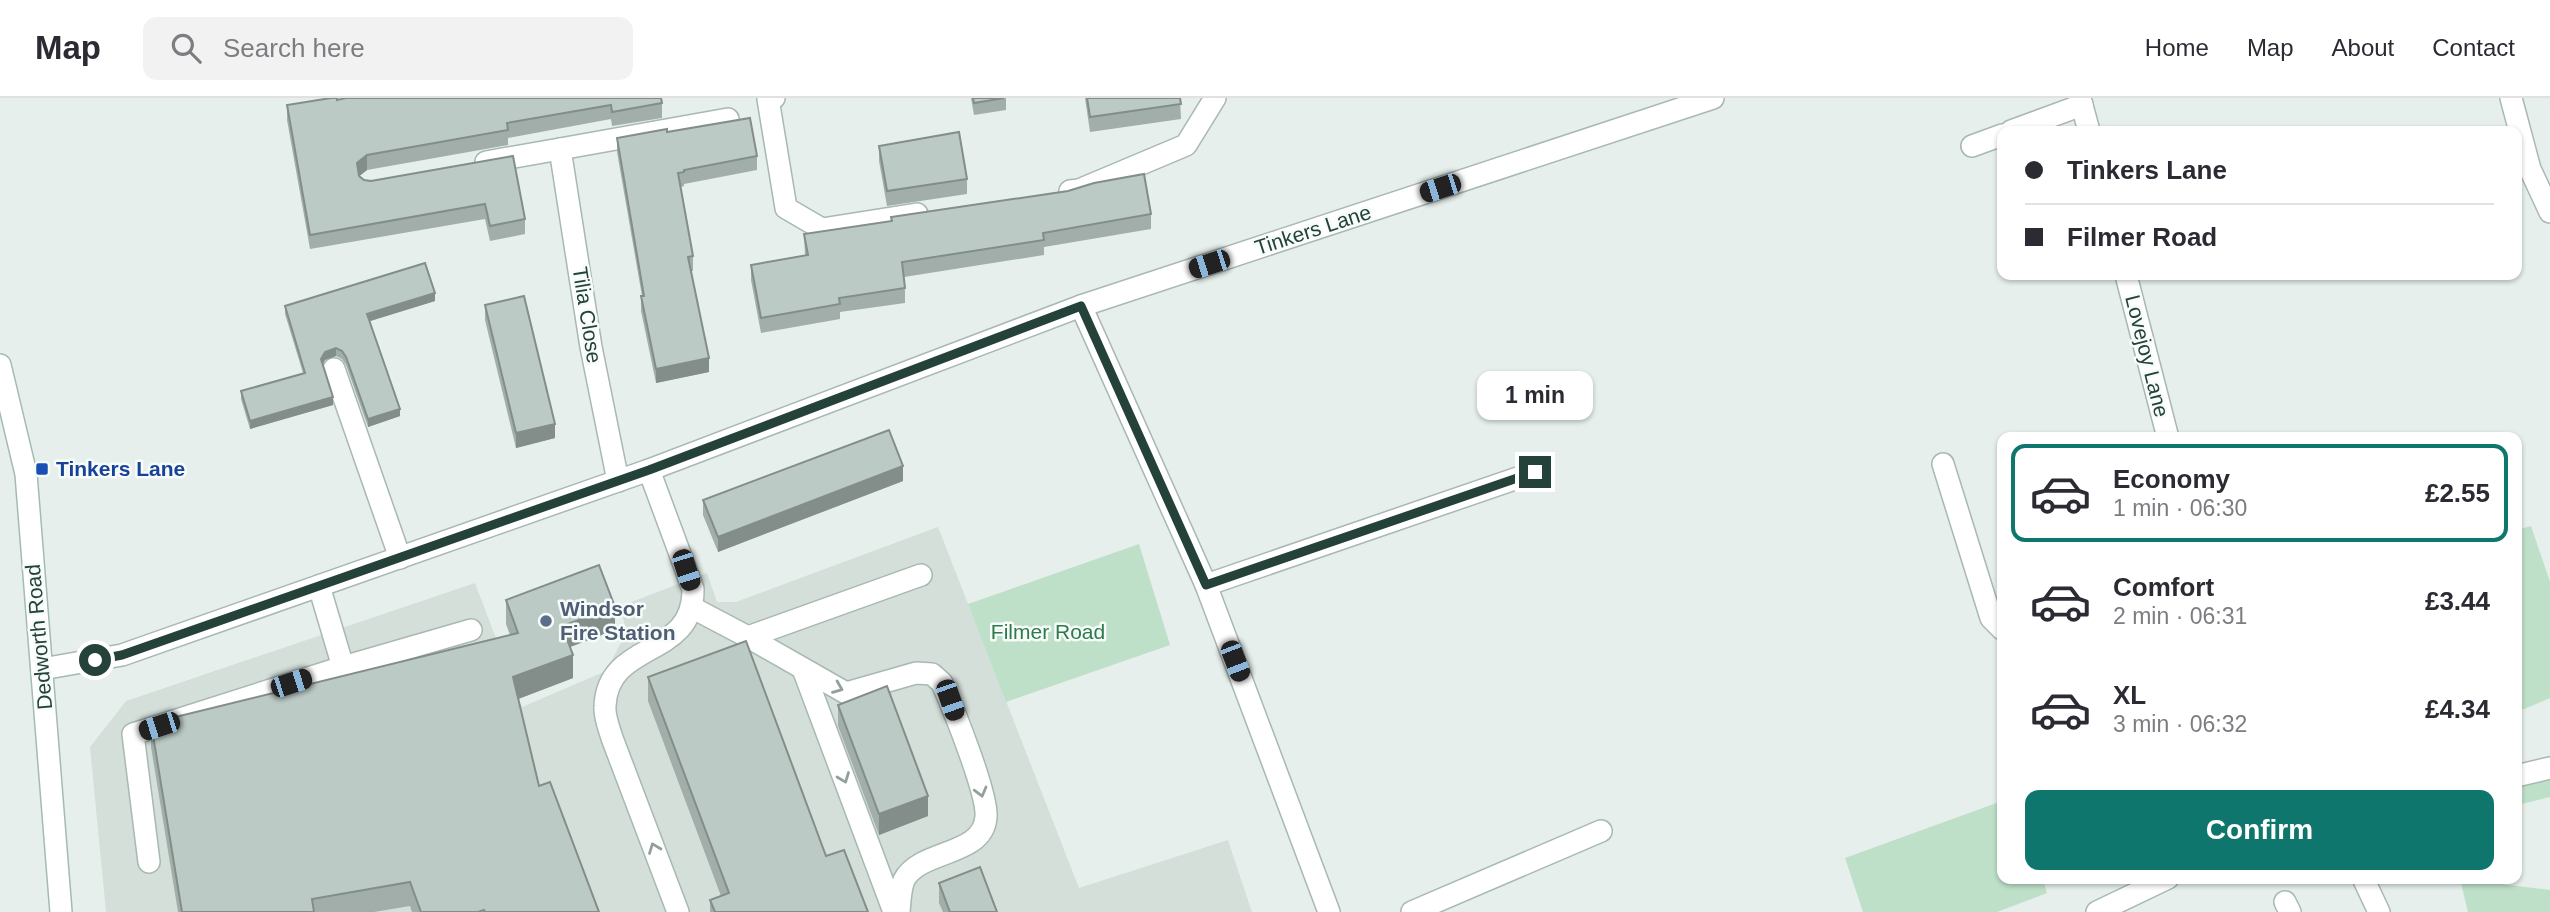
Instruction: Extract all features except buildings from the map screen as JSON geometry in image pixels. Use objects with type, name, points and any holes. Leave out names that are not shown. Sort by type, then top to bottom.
[{"type":"street","points":[[774,98],[768,99],[786,208],[822,229],[944,210]]},
{"type":"street","points":[[1052,194],[1079,190],[1186,145],[1215,98]]},
{"type":"street","name":"Tinkers Lane","points":[[42,668],[122,655],[649,470],[1081,306],[1713,98]]},
{"type":"street","points":[[2511,98],[2518,126]]},
{"type":"street","points":[[2023,126],[2081,101],[2088,126]]},
{"type":"street","points":[[465,166],[728,119]]},
{"type":"street","points":[[1972,146],[1997,137]]},
{"type":"street","points":[[2522,139],[2530,169],[2550,212]]},
{"type":"street","name":"Tilia Close","points":[[560,149],[591,347],[618,481]]},
{"type":"street","name":"Lovejoy Lane","points":[[2127,280],[2166,432]]},
{"type":"street","points":[[1081,306],[1206,585],[1329,912]]},
{"type":"street","name":"Dedworth Road","points":[[0,365],[26,474],[61,912]]},
{"type":"street","points":[[334,369],[400,558]]},
{"type":"street","points":[[1943,464],[1991,618],[1997,624]]},
{"type":"street","points":[[649,470],[692,589],[693,608],[682,627],[659,645],[621,667],[608,684],[604,709],[612,738],[678,912]]},
{"type":"street","points":[[1206,585],[1535,472]]},
{"type":"street","points":[[748,637],[921,575]]},
{"type":"street","points":[[319,586],[343,667]]},
{"type":"street","points":[[693,608],[846,693],[916,673],[932,674],[943,683],[983,795],[986,817],[980,833],[964,845],[919,865],[905,878],[897,912]]},
{"type":"street","points":[[149,862],[133,734],[343,667],[471,630]]},
{"type":"street","points":[[803,669],[897,912]]},
{"type":"street","points":[[2522,775],[2550,768]]},
{"type":"street","points":[[1412,912],[1601,831]]},
{"type":"street","points":[[2097,912],[2155,884]]},
{"type":"street","points":[[2366,884],[2379,912]]},
{"type":"shaded area","points":[[938,527],[1079,888],[1228,840],[1252,912],[106,912],[90,747],[126,701],[475,583],[522,707],[606,671],[626,633],[621,606],[707,573],[717,602],[736,602]]},
{"type":"green space","points":[[2531,526],[2550,582],[2550,698],[2522,710],[2522,529]]},
{"type":"green space","name":"Filmer Road","points":[[1139,544],[1170,645],[1006,702],[968,604]]},
{"type":"green space","points":[[2550,778],[2550,797],[2522,804],[2522,785]]},
{"type":"green space","points":[[1997,803],[1997,884],[2044,884],[2047,893],[1997,912],[1863,912],[1845,858]]},
{"type":"green space","points":[[2461,884],[2501,884],[2550,890],[2550,912],[2468,912]]},
{"type":"place","name":"Tinkers Lane","points":[[42,469]]},
{"type":"place","name":"Windsor Fire Station","points":[[546,621]]},
{"type":"route","points":[[95,660],[122,655],[649,470],[1081,306],[1206,585],[1535,472]]}]
